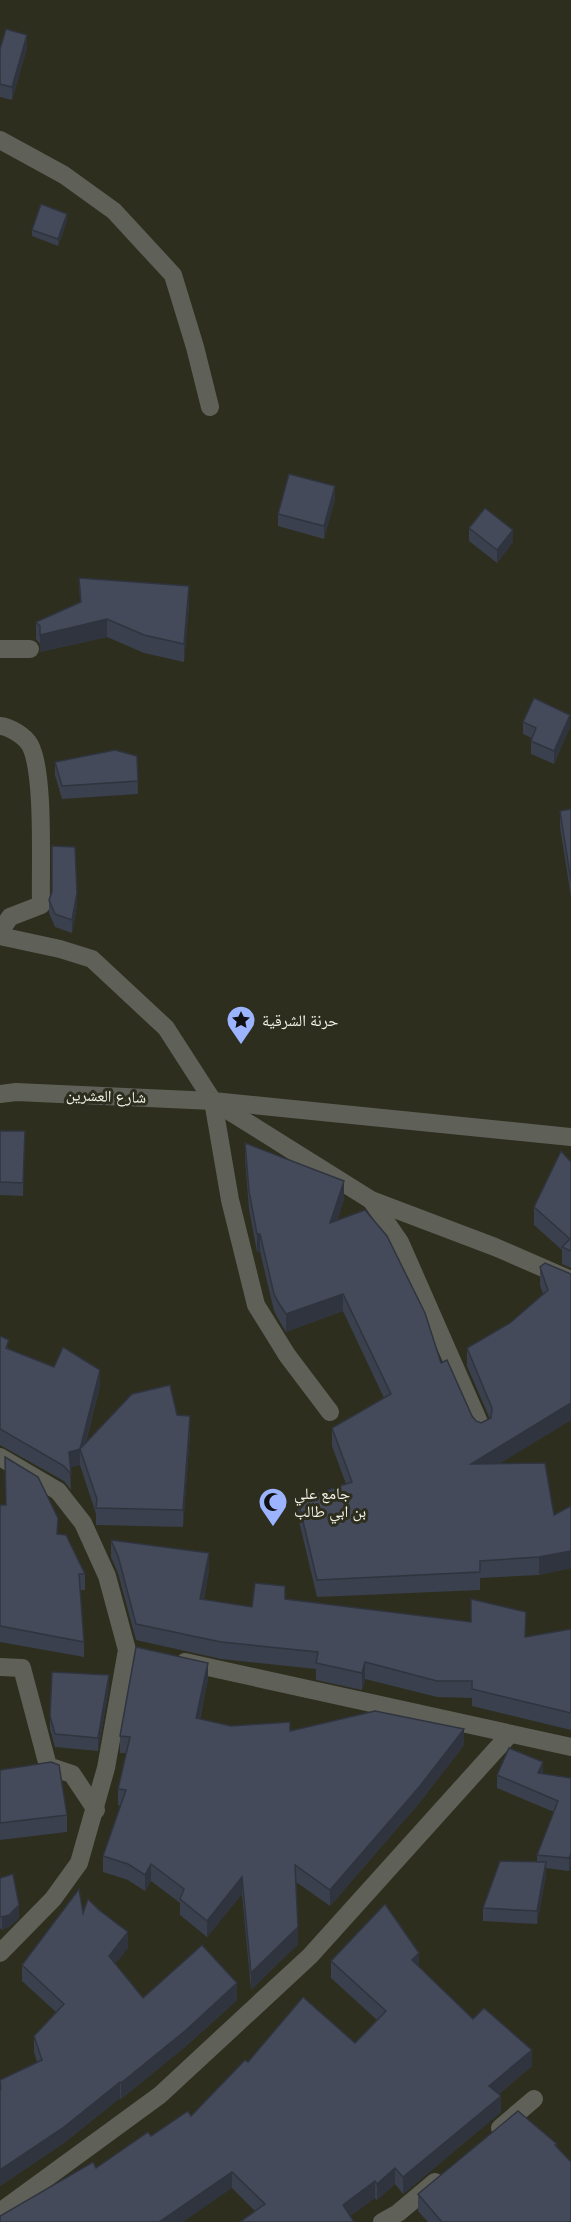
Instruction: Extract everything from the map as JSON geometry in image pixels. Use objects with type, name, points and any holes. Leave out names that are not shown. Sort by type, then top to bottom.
[{"type":"street","points":[[0,140],[64,176],[114,211],[173,275],[210,407]]},
{"type":"street","points":[[0,649],[30,649]]},
{"type":"street","points":[[0,726],[9,727],[30,743],[38,772],[41,905],[10,917],[0,934],[92,959],[166,1028],[213,1101],[230,1200],[256,1305],[287,1355],[330,1412]]},
{"type":"street","name":"شارع العشرين","points":[[0,1094],[16,1092],[213,1101],[571,1137]]},
{"type":"street","points":[[213,1101],[371,1200],[495,1247],[571,1280]]},
{"type":"street","points":[[371,1200],[400,1242],[482,1429]]},
{"type":"street","points":[[0,1457],[58,1491],[83,1523],[107,1576],[133,1651],[96,1810],[79,1863],[53,1899],[0,1953]]},
{"type":"street","points":[[162,1658],[571,1747]]},
{"type":"street","points":[[0,1667],[22,1668],[48,1766],[72,1774],[96,1810]]},
{"type":"street","points":[[0,2212],[160,2095],[310,1956],[510,1734]]},
{"type":"street","points":[[489,2137],[534,2100]]},
{"type":"street","points":[[382,2222],[398,2213],[453,2168]]},
{"type":"building","points":[[6,29],[27,35],[12,87],[0,84],[0,49]]},
{"type":"building","points":[[41,204],[67,214],[58,239],[32,230]]},
{"type":"building","points":[[289,474],[335,486],[324,526],[278,514]]},
{"type":"building","points":[[485,508],[513,530],[497,550],[469,528]]},
{"type":"building","points":[[79,578],[189,586],[184,644],[144,635],[107,619],[40,635],[40,626],[36,622],[81,602]]},
{"type":"building","points":[[534,698],[570,715],[554,751],[531,741],[536,728],[523,722]]},
{"type":"building","points":[[115,750],[137,756],[138,781],[62,786],[55,762]]},
{"type":"building","points":[[571,809],[571,881],[560,811]]},
{"type":"building","points":[[52,846],[75,847],[77,893],[72,920],[55,914],[49,900],[52,892]]},
{"type":"building","points":[[0,1131],[25,1131],[23,1183],[0,1182]]},
{"type":"building","points":[[245,1143],[344,1181],[330,1223],[365,1210],[387,1236],[425,1313],[441,1363],[447,1360],[476,1421],[481,1423],[491,1418],[492,1408],[467,1348],[510,1323],[548,1290],[540,1267],[545,1263],[571,1274],[571,1403],[471,1464],[545,1463],[554,1515],[571,1506],[571,1551],[539,1557],[480,1561],[480,1572],[317,1580],[298,1500],[352,1482],[332,1428],[391,1394],[343,1294],[286,1314],[280,1305],[274,1294],[260,1234],[257,1234],[249,1191]]},
{"type":"building","points":[[561,1151],[571,1162],[571,1251],[562,1247],[570,1239],[534,1207]]},
{"type":"building","points":[[0,1336],[9,1340],[6,1348],[54,1367],[63,1347],[100,1370],[80,1449],[69,1452],[71,1474],[64,1466],[0,1429]]},
{"type":"building","points":[[170,1385],[177,1415],[190,1416],[183,1510],[96,1508],[97,1499],[80,1449],[132,1394]]},
{"type":"building","points":[[5,1457],[38,1477],[58,1518],[57,1534],[66,1535],[85,1574],[79,1574],[84,1642],[0,1626],[0,1505],[6,1505]]},
{"type":"building","points":[[111,1540],[209,1553],[200,1599],[252,1607],[255,1583],[285,1586],[285,1599],[471,1622],[471,1599],[526,1612],[525,1637],[571,1629],[571,1713],[472,1689],[472,1681],[437,1681],[365,1662],[362,1673],[316,1663],[318,1652],[221,1642],[136,1624],[118,1556]]},
{"type":"building","points":[[136,1647],[208,1663],[196,1718],[231,1726],[290,1722],[290,1731],[375,1711],[464,1729],[420,1786],[330,1890],[295,1865],[298,1927],[251,1973],[242,1877],[207,1921],[180,1899],[184,1889],[151,1864],[145,1875],[128,1864],[103,1856],[126,1790],[118,1789],[130,1737],[120,1736]]},
{"type":"building","points":[[52,1672],[109,1675],[98,1738],[55,1734],[50,1716]]},
{"type":"building","points":[[509,1748],[543,1762],[538,1773],[571,1778],[571,1853],[569,1858],[537,1855],[558,1801],[497,1775]]},
{"type":"building","points":[[51,1762],[59,1765],[67,1815],[0,1823],[0,1770]]},
{"type":"building","points":[[500,1861],[546,1862],[537,1911],[483,1908]]},
{"type":"building","points":[[13,1874],[19,1905],[9,1915],[2,1917],[0,1916],[0,1878]]},
{"type":"building","points":[[79,1889],[83,1913],[88,1899],[128,1932],[109,1956],[143,1998],[202,1945],[237,1983],[185,2031],[121,2083],[64,2127],[0,2170],[0,2080],[42,2060],[34,2036],[64,2004],[22,1965]]},
{"type":"building","points":[[385,1904],[419,1953],[412,1960],[473,2019],[484,2008],[532,2050],[489,2086],[501,2096],[403,2177],[395,2168],[377,2184],[375,2181],[343,2205],[354,2222],[240,2222],[265,2204],[232,2172],[159,2222],[0,2222],[0,2216],[93,2162],[96,2168],[148,2132],[151,2136],[188,2111],[191,2116],[245,2060],[248,2062],[303,1997],[355,2043],[386,2011],[331,1961]]},
{"type":"building","points":[[518,2111],[557,2144],[555,2145],[571,2162],[571,2222],[442,2222],[418,2194]]},
{"type":"place","name":"حرنة الشرقية","points":[[241,1046]]},
{"type":"place","name":"جامع علي بن ابي طالب","points":[[273,1528]]}]
